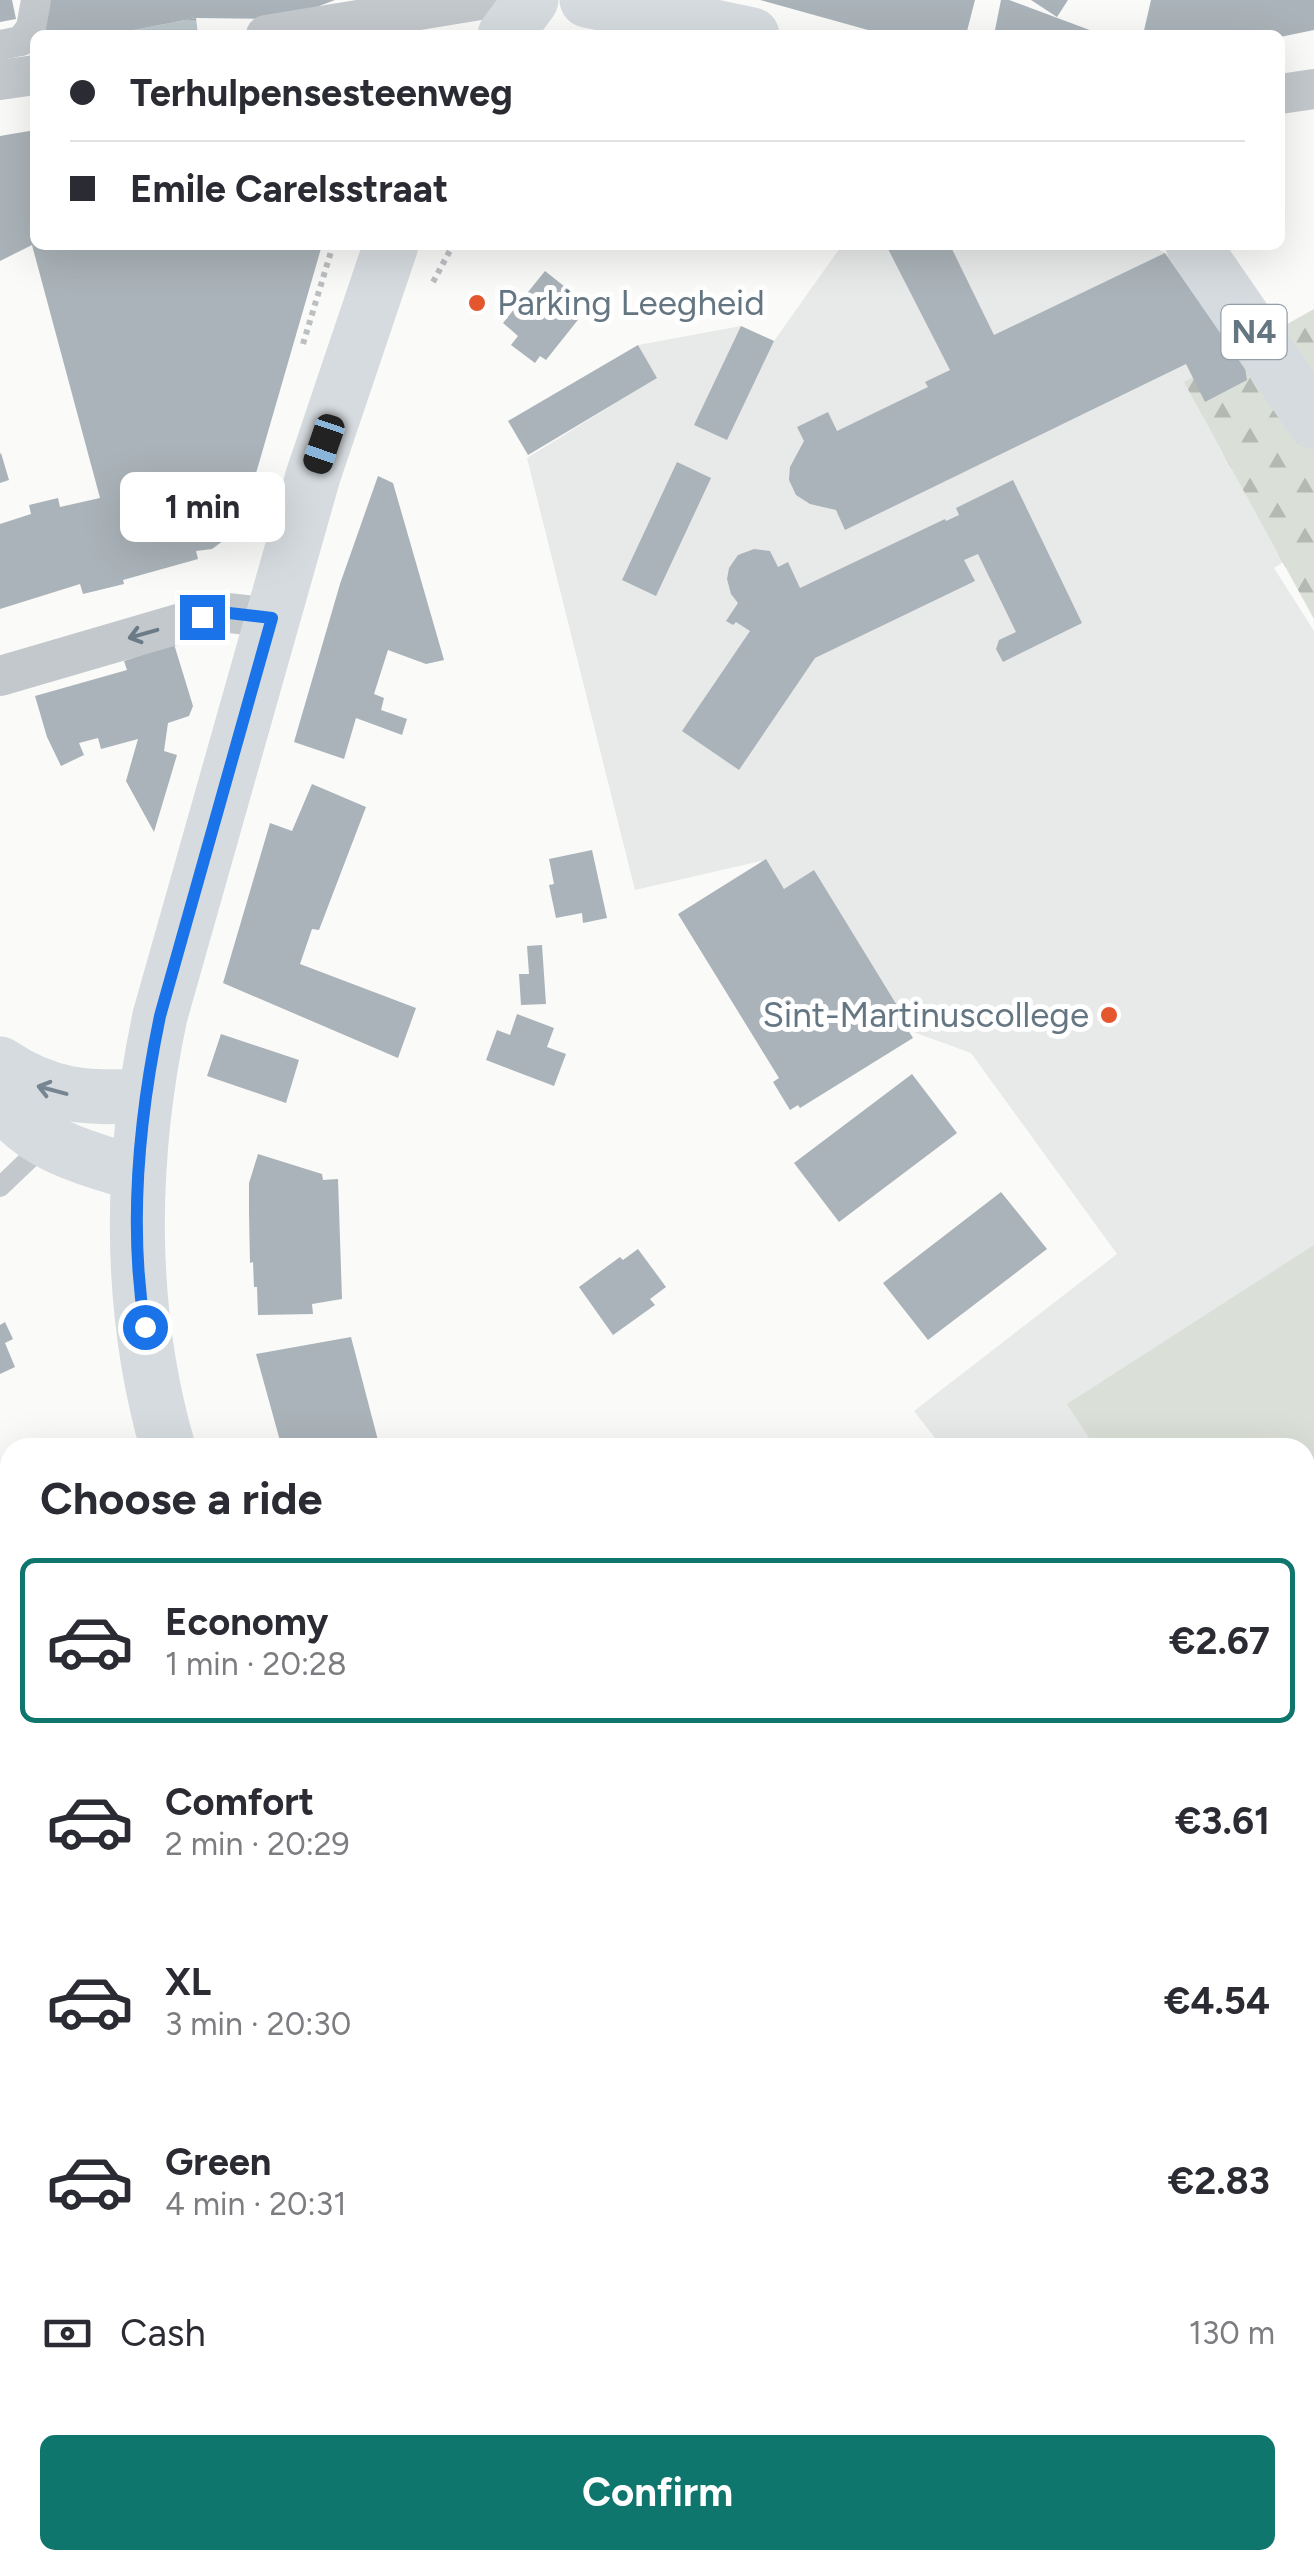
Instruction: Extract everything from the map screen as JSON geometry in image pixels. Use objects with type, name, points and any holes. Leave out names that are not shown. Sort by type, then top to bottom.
[{"type":"main road","points":[[509,30],[532,0]]},
{"type":"main road","points":[[587,0],[728,30]]},
{"type":"main road","points":[[166,1438],[140,1295],[136,1237],[145,1096],[160,1016],[313,476],[389,250]]},
{"type":"main road","name":"N4","points":[[1195,250],[1314,421]]},
{"type":"main road","points":[[0,1064],[34,1086],[64,1094],[145,1096]]},
{"type":"main road","points":[[0,1099],[16,1121],[47,1143],[138,1174]]},
{"type":"street","points":[[0,45],[21,41],[31,28],[36,0]]},
{"type":"street","points":[[295,30],[480,0]]},
{"type":"street","points":[[0,80],[30,76]]},
{"type":"street","points":[[1285,93],[1314,89]]},
{"type":"street","points":[[0,676],[202,617],[229,613],[272,618]]},
{"type":"lane","points":[[0,1187],[47,1143]]},
{"type":"shaded area","points":[[196,18],[198,30],[134,30]]},
{"type":"shaded area","name":"Sint-Martinuscollege","points":[[838,250],[1159,250],[1245,367],[1314,543],[1274,568],[1314,631],[1314,1438],[935,1438],[914,1411],[1117,1254],[971,1053],[908,1030],[911,1027],[814,871],[784,889],[765,860],[635,890],[527,458],[656,378],[638,345],[741,326],[774,341]]},
{"type":"green space","points":[[1314,309],[1314,619],[1184,382]]},
{"type":"green space","points":[[1314,1245],[1314,1438],[1089,1438],[1067,1404]]},
{"type":"building","points":[[0,0],[12,0],[16,19],[0,22]]},
{"type":"building","points":[[41,0],[335,0],[285,19],[196,18],[134,30],[39,30]]},
{"type":"building","points":[[760,0],[975,0],[967,30],[868,30]]},
{"type":"building","points":[[1001,0],[1009,0],[1090,30],[995,30]]},
{"type":"building","points":[[1031,0],[1068,0],[1057,17]]},
{"type":"building","points":[[1151,0],[1314,0],[1314,30],[1285,36],[1285,30],[1144,30]]},
{"type":"building","points":[[30,131],[30,246],[0,261],[0,136]]},
{"type":"building","points":[[33,250],[321,250],[246,508],[227,538],[212,549],[196,551],[198,559],[123,580],[124,584],[83,594],[80,584],[0,609],[0,524],[31,514],[29,505],[58,498],[60,507],[100,498]]},
{"type":"building","points":[[889,250],[952,250],[994,335],[1165,253],[1245,367],[1247,380],[1205,402],[1186,364],[845,530],[836,510],[810,504],[796,495],[789,480],[790,467],[804,441],[797,427],[828,412],[837,431],[928,387],[925,382],[950,370]]},
{"type":"building","points":[[545,271],[589,306],[546,360],[540,356],[535,363],[511,345],[518,336],[503,323]]},
{"type":"building","points":[[741,326],[774,341],[727,440],[694,425]]},
{"type":"building","points":[[638,345],[657,378],[528,455],[508,421]]},
{"type":"building","points":[[0,454],[9,480],[0,483]]},
{"type":"building","points":[[677,462],[711,478],[656,596],[622,580]]},
{"type":"building","points":[[378,476],[393,483],[444,660],[426,664],[388,650],[374,694],[384,698],[381,710],[407,719],[402,735],[356,718],[344,759],[294,742],[340,584]]},
{"type":"building","points":[[1013,480],[1082,623],[1003,662],[996,649],[999,640],[1016,632],[978,554],[964,560],[975,581],[815,658],[739,770],[682,731],[750,631],[726,621],[738,603],[727,579],[738,555],[754,549],[770,551],[778,567],[788,562],[800,588],[959,515],[956,508]]},
{"type":"building","points":[[174,644],[193,706],[189,716],[168,723],[164,751],[177,755],[154,832],[126,781],[138,739],[101,749],[98,738],[79,743],[84,755],[61,766],[47,737],[35,696],[127,670],[124,661]]},
{"type":"building","points":[[312,784],[366,807],[319,930],[312,929],[300,964],[416,1008],[398,1058],[223,983],[270,823],[292,831]]},
{"type":"building","points":[[592,850],[607,918],[583,923],[582,913],[556,918],[549,885],[554,884],[549,859]]},
{"type":"building","points":[[766,859],[784,889],[814,870],[911,1028],[908,1030],[913,1038],[800,1108],[798,1105],[790,1110],[773,1082],[779,1078],[678,914]]},
{"type":"building","points":[[542,945],[546,1004],[521,1005],[519,974],[529,974],[527,946]]},
{"type":"building","points":[[517,1014],[554,1028],[547,1047],[566,1054],[554,1086],[486,1060],[497,1030],[510,1035]]},
{"type":"building","points":[[221,1034],[299,1060],[286,1103],[207,1076]]},
{"type":"building","points":[[912,1074],[957,1133],[839,1222],[794,1163]]},
{"type":"building","points":[[258,1154],[322,1174],[323,1180],[338,1179],[342,1299],[312,1304],[313,1314],[258,1315],[257,1287],[253,1262],[250,1263],[249,1183]]},
{"type":"building","points":[[1001,1192],[1047,1249],[928,1340],[883,1283]]},
{"type":"building","points":[[638,1249],[666,1287],[650,1299],[655,1305],[613,1335],[579,1287],[620,1257],[623,1260]]},
{"type":"building","points":[[5,1322],[13,1339],[5,1343],[15,1367],[0,1374],[0,1325]]},
{"type":"building","points":[[351,1337],[377,1438],[279,1438],[256,1354]]},
{"type":"place","name":"Parking Leegheid","points":[[477,303]]},
{"type":"place","name":"Sint-Martinuscollege","points":[[1109,1015]]},
{"type":"route","points":[[145,1327],[136,1237],[149,1066],[272,618],[229,613],[202,617]]}]
